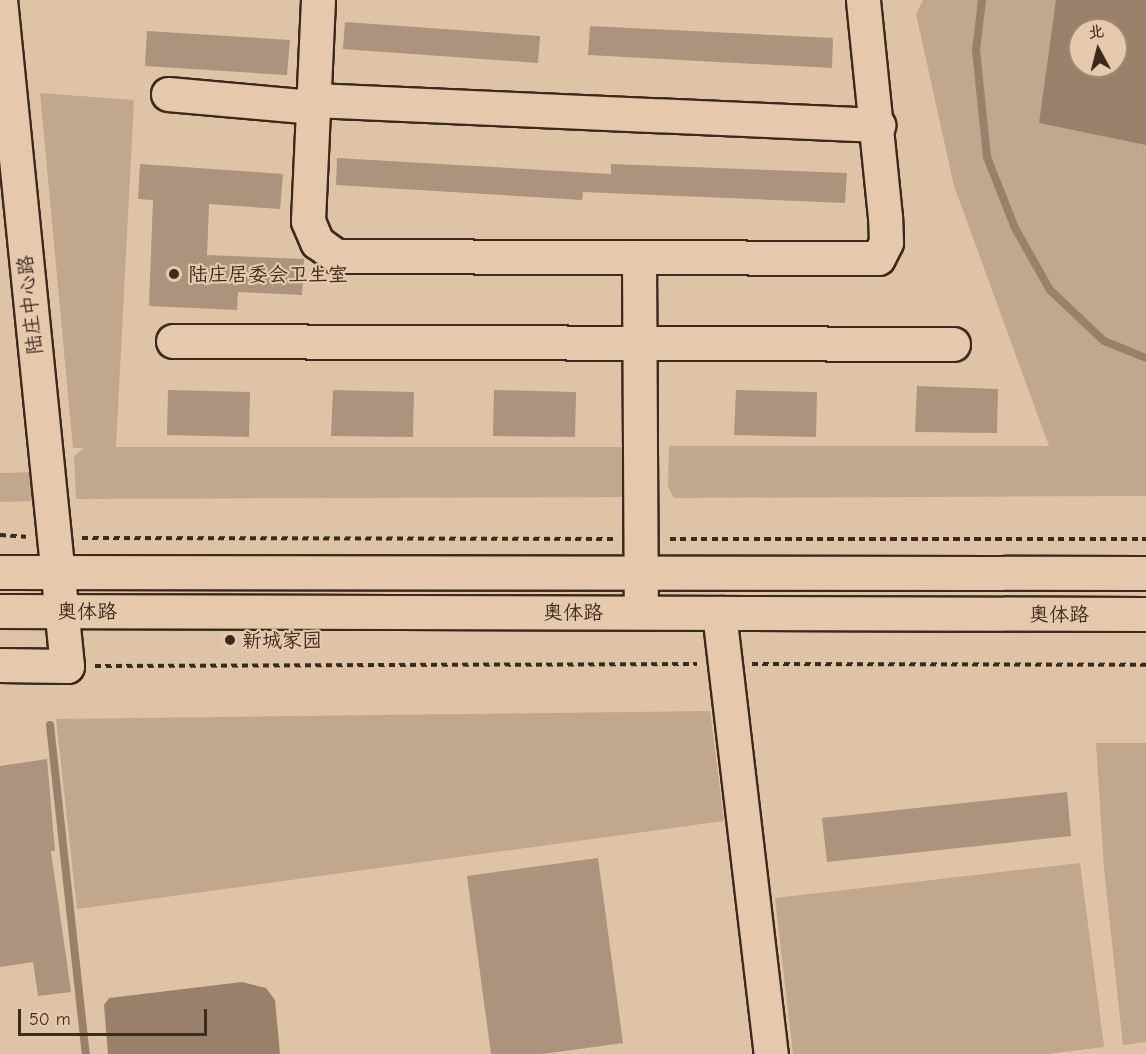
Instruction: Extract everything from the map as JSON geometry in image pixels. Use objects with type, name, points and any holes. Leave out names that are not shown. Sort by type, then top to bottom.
[{"type":"main road","points":[[318,0],[308,221],[316,242],[336,255],[878,258],[885,242],[878,125],[865,40],[864,0]]},
{"type":"main road","name":"陆庄中心路","points":[[0,10],[7,150],[67,666]]},
{"type":"main road","points":[[168,94],[314,103],[878,125]]},
{"type":"main road","points":[[639,257],[641,612]]},
{"type":"main road","points":[[173,341],[953,344]]},
{"type":"main road","name":"奥体路","points":[[0,572],[1146,573]]},
{"type":"main road","name":"奥体路","points":[[0,611],[1146,614]]},
{"type":"main road","points":[[719,613],[771,1054]]},
{"type":"main road","points":[[0,666],[67,666]]},
{"type":"path","points":[[0,535],[53,538],[1146,539]]},
{"type":"path","points":[[67,666],[1146,665]]},
{"type":"shaded area","points":[[923,0],[1146,0],[1146,496],[674,498],[668,487],[669,446],[1049,446],[954,186],[916,14]]},
{"type":"shaded area","points":[[1056,0],[1146,0],[1146,145],[1039,123]]},
{"type":"shaded area","points":[[40,93],[134,100],[116,447],[634,447],[631,497],[76,499],[74,456],[84,448],[73,448]]},
{"type":"shaded area","points":[[39,472],[42,501],[0,502],[0,473]]},
{"type":"shaded area","points":[[710,711],[724,821],[77,909],[56,719]]},
{"type":"shaded area","points":[[1096,743],[1146,743],[1146,1042],[1123,1045],[1104,869]]},
{"type":"shaded area","points":[[1080,863],[1104,1047],[1047,1054],[793,1054],[775,898]]},
{"type":"shaded area","points":[[242,982],[266,988],[275,1000],[280,1054],[108,1054],[104,1005],[109,998]]},
{"type":"building","points":[[345,22],[540,36],[538,63],[343,49]]},
{"type":"building","points":[[590,26],[833,38],[832,68],[588,55]]},
{"type":"building","points":[[147,31],[290,40],[287,75],[145,66]]},
{"type":"building","points":[[337,158],[611,174],[611,164],[847,173],[845,203],[583,192],[582,200],[336,185]]},
{"type":"building","points":[[140,164],[283,174],[280,209],[209,204],[207,255],[304,259],[302,295],[238,292],[237,310],[149,306],[153,200],[138,199]]},
{"type":"building","points":[[917,386],[998,389],[997,433],[915,432]]},
{"type":"building","points":[[168,390],[250,392],[249,437],[167,435]]},
{"type":"building","points":[[333,390],[414,392],[413,437],[331,436]]},
{"type":"building","points":[[494,390],[576,392],[575,437],[493,436]]},
{"type":"building","points":[[736,390],[817,392],[816,437],[734,435]]},
{"type":"building","points":[[47,759],[55,851],[51,851],[71,992],[38,996],[33,962],[0,967],[0,766]]},
{"type":"building","points":[[1067,792],[1071,836],[827,862],[822,818]]},
{"type":"building","points":[[598,858],[623,1043],[542,1054],[491,1054],[467,876]]},
{"type":"waterway","points":[[982,0],[976,50],[987,157],[1015,228],[1050,290],[1104,341],[1146,358]]},
{"type":"waterway","points":[[50,725],[86,1054]]},
{"type":"place","name":"陆庄居委会卫生室","points":[[174,274]]},
{"type":"place","name":"新城家园","points":[[230,640]]}]
